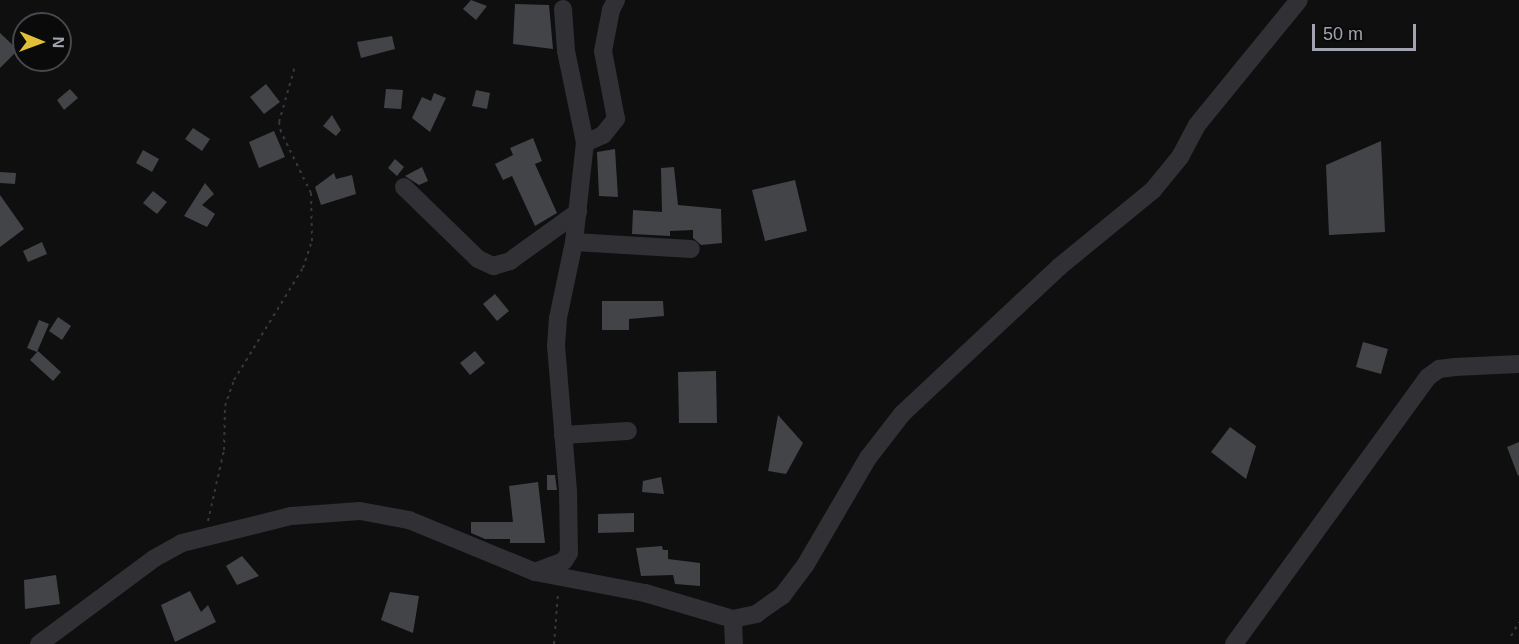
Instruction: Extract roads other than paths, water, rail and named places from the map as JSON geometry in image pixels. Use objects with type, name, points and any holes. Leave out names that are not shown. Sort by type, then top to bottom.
[{"type":"street","points":[[585,143],[603,135],[616,119],[603,51],[610,10],[616,0]]},
{"type":"street","points":[[39,644],[155,558],[204,535],[291,516],[360,512],[410,520],[535,572],[645,593],[733,619],[756,614],[782,596],[806,564],[868,458],[902,414],[1059,267],[1153,190],[1180,157],[1197,125],[1299,0]]},
{"type":"street","points":[[535,572],[564,561],[569,553],[556,346],[562,290],[574,242],[585,143],[566,51],[563,9]]},
{"type":"street","points":[[404,187],[478,259],[493,266],[510,261],[578,212]]},
{"type":"street","points":[[574,242],[691,249]]},
{"type":"street","points":[[1234,644],[1428,377],[1439,369],[1519,364]]},
{"type":"street","points":[[563,435],[628,431]]},
{"type":"street","points":[[733,619],[734,644]]}]
